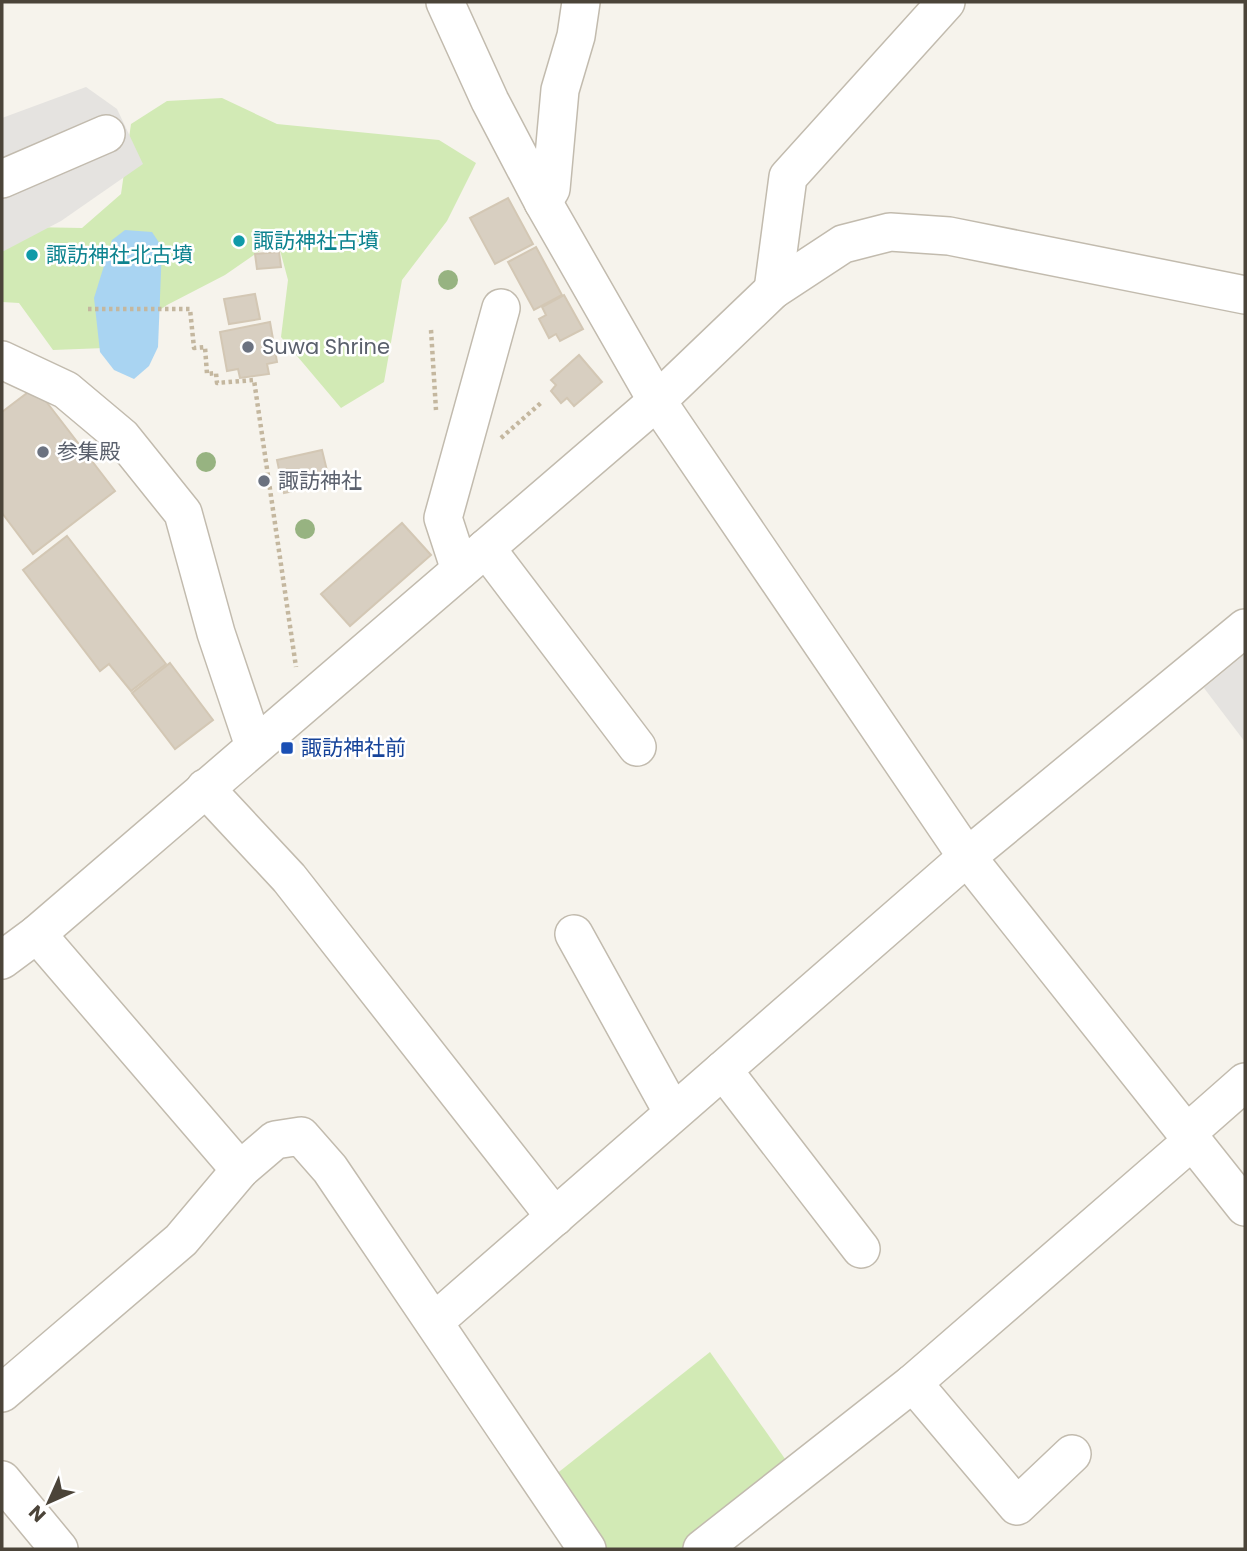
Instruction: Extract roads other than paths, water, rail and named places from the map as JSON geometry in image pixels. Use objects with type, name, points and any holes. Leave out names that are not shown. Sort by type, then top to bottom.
[{"type":"street","points":[[445,2],[490,100],[543,202],[656,401],[967,857],[1245,1207]]},
{"type":"street","points":[[543,202],[551,189],[560,90],[576,36],[581,2]]},
{"type":"street","points":[[773,290],[788,177],[946,2]]},
{"type":"street","points":[[2,179],[106,134]]},
{"type":"street","points":[[2,960],[37,934],[656,401],[773,290],[843,244],[890,232],[949,236],[1245,295]]},
{"type":"street","points":[[501,308],[443,518],[473,559],[637,747]]},
{"type":"street","points":[[2,360],[66,390],[122,437],[183,513],[216,634],[254,746]]},
{"type":"street","points":[[433,1322],[967,857],[1245,628]]},
{"type":"street","points":[[205,788],[289,878],[555,1217]]},
{"type":"street","points":[[37,934],[240,1171]]},
{"type":"street","points":[[574,934],[673,1113]]},
{"type":"street","points":[[723,1070],[861,1249]]},
{"type":"street","points":[[724,1543],[913,1383],[1189,1137],[1245,1083]]},
{"type":"street","points":[[2,1393],[181,1240],[240,1171],[275,1140],[301,1136],[330,1169],[587,1549]]},
{"type":"street","points":[[913,1383],[1017,1506],[1072,1454]]},
{"type":"street","points":[[2,1480],[59,1549]]},
{"type":"water","points":[[125,230],[152,232],[162,247],[158,347],[149,366],[134,379],[114,370],[100,352],[94,298],[112,240]]},
{"type":"place","name":"諏訪神社古墳","points":[[239,241]]},
{"type":"place","name":"諏訪神社北古墳","points":[[32,255]]},
{"type":"place","name":"Suwa Shrine","points":[[248,347]]},
{"type":"place","name":"参集殿","points":[[43,452]]},
{"type":"place","name":"諏訪神社","points":[[264,481]]},
{"type":"place","name":"諏訪神社前","points":[[287,748]]}]
